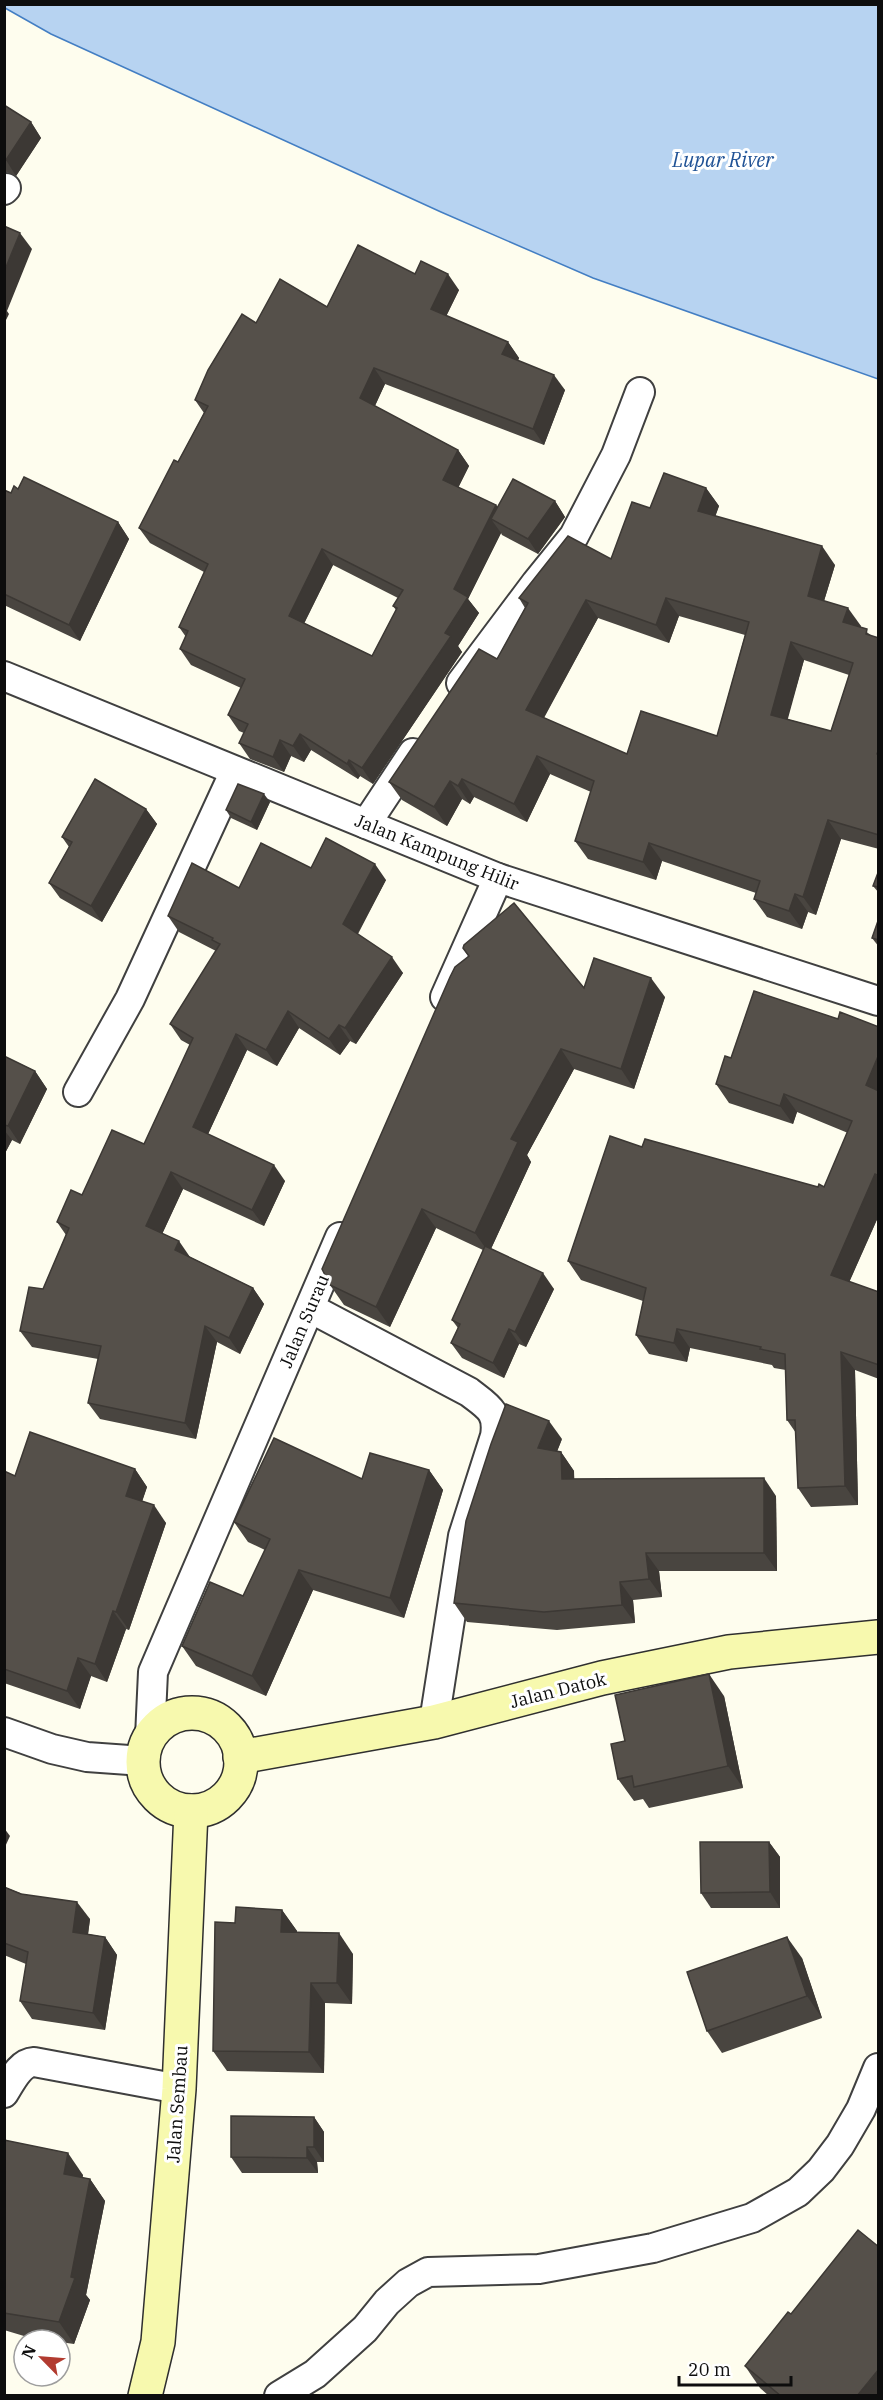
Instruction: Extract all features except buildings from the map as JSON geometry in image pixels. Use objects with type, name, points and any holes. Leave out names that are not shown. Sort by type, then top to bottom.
[{"type":"main road","name":"Jalan Datok","points":[[240,1757],[434,1722],[602,1678],[729,1652],[879,1637]]},
{"type":"main road","points":[[184,1714],[200,1714],[215,1718],[227,1728],[236,1742],[240,1757],[239,1773],[233,1788],[222,1801],[207,1808],[191,1811],[175,1808],[160,1800],[150,1788],[144,1773],[147,1749],[156,1728],[169,1718],[184,1714]]},
{"type":"main road","name":"Jalan Sembau","points":[[145,2396],[158,2342],[179,2089],[191,1811]]},
{"type":"street","points":[[444,708],[487,646],[574,536],[616,455],[640,392]]},
{"type":"street","name":"Jalan Kampung Hilir","points":[[4,676],[498,878],[879,1000]]},
{"type":"street","points":[[366,824],[424,736]]},
{"type":"street","points":[[78,1092],[130,999],[235,771]]},
{"type":"street","points":[[435,1021],[498,878]]},
{"type":"street","name":"Jalan Surau","points":[[147,1749],[153,1672],[348,1219]]},
{"type":"street","points":[[310,1308],[469,1392],[489,1407],[495,1416],[497,1425],[495,1436],[463,1536],[434,1722]]},
{"type":"street","points":[[4,1732],[52,1749],[87,1757],[147,1749]]},
{"type":"street","points":[[4,2093],[21,2067],[28,2062],[179,2089]]},
{"type":"street","points":[[279,2396],[315,2374],[365,2329],[387,2302],[408,2283],[428,2272],[540,2269],[653,2248],[752,2217],[798,2192],[821,2170],[840,2145],[861,2109],[879,2068]]},
{"type":"water","name":"Lupar River","points":[[5,4],[878,5],[878,379],[593,278],[441,212],[51,34],[5,8]]}]
